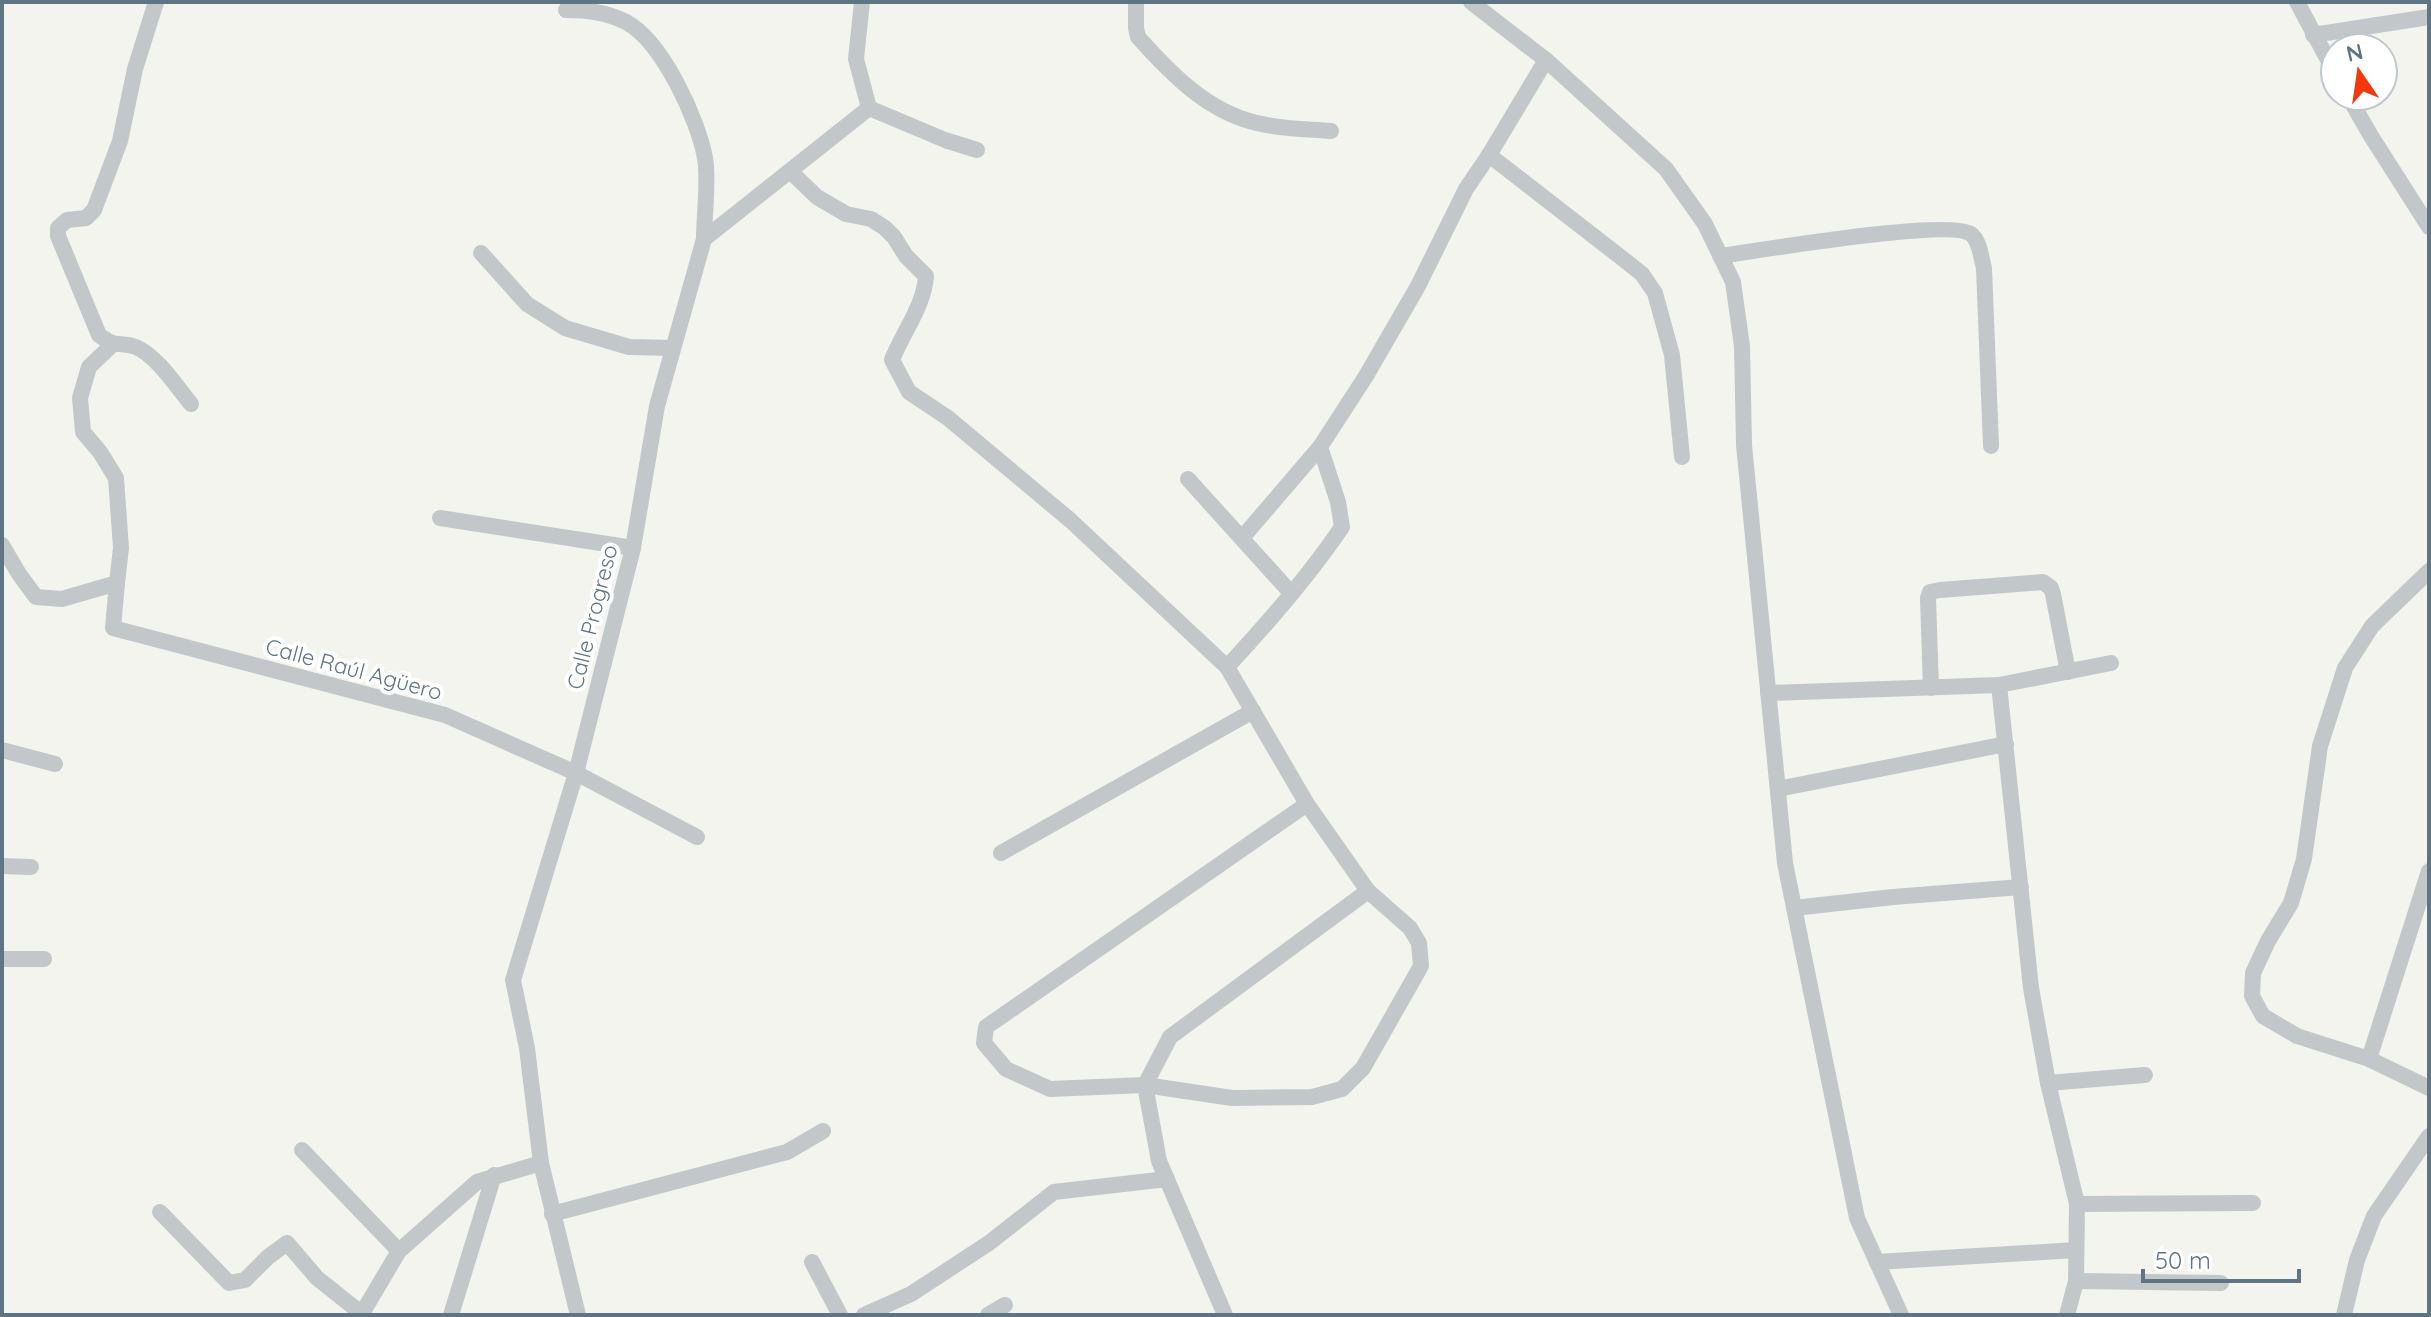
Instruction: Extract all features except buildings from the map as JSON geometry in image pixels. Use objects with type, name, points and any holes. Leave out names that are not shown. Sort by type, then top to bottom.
[{"type":"street","points":[[156,2],[135,69],[120,141],[94,210],[86,218],[67,220],[58,228],[58,236],[99,335],[112,345],[135,347],[158,364],[191,404]]},
{"type":"street","points":[[862,2],[856,59],[869,108]]},
{"type":"street","points":[[1136,2],[1138,37],[1199,97],[1221,110],[1257,123],[1331,131]]},
{"type":"street","points":[[1471,2],[1546,60],[1666,169],[1705,224],[1733,282],[1742,346],[1744,445],[1785,863],[1857,1218],[1901,1315]]},
{"type":"street","points":[[2297,2],[2319,45]]},
{"type":"street","name":"Calle Progreso","points":[[566,10],[591,10],[628,23],[650,43],[672,74],[693,115],[706,160],[704,239],[657,406],[633,548],[576,773],[513,980],[527,1048],[541,1163],[578,1315]]},
{"type":"street","points":[[2313,35],[2429,17]]},
{"type":"street","points":[[1242,538],[1320,447],[1418,286],[1466,189],[1546,60]]},
{"type":"street","points":[[869,108],[977,150]]},
{"type":"street","points":[[704,239],[869,108]]},
{"type":"street","points":[[2357,112],[2429,227]]},
{"type":"street","points":[[1489,155],[1642,274],[1655,293],[1672,355],[1682,457]]},
{"type":"street","points":[[791,172],[827,203],[846,214],[871,219],[885,228],[926,276],[925,291],[892,360],[909,392],[948,418],[1070,520],[1227,667],[1307,804],[1368,891],[1410,928],[1419,943],[1421,966],[1363,1068],[1342,1089],[1312,1097],[1232,1098],[1145,1085],[1050,1089],[1006,1069],[984,1043],[986,1027],[1307,804]]},
{"type":"street","points":[[1720,256],[1905,231],[1951,229],[1971,234],[1978,244],[1984,268],[1991,446]]},
{"type":"street","points":[[481,253],[527,304],[565,328],[629,347],[673,348]]},
{"type":"street","points":[[2,545],[36,597],[62,599],[117,583],[121,548],[116,478],[83,432],[80,398],[89,367],[112,345]]},
{"type":"street","points":[[1227,667],[1320,560],[1342,527],[1338,502],[1320,447]]},
{"type":"street","points":[[1188,479],[1291,593]]},
{"type":"street","points":[[440,518],[633,548]]},
{"type":"street","points":[[2429,571],[2372,626],[2345,668],[2320,746],[2304,859],[2291,903],[2253,973],[2252,996],[2263,1016],[2297,1036],[2369,1059],[2429,1088]]},
{"type":"street","points":[[1931,688],[1928,598],[1930,592],[1940,590],[2043,582],[2053,594],[2068,672]]},
{"type":"street","name":"Calle Raúl Agüero","points":[[117,583],[113,628],[445,715],[576,773],[697,837]]},
{"type":"street","points":[[1768,693],[1999,685],[2111,663]]},
{"type":"street","points":[[1999,685],[2031,988],[2048,1083],[2077,1204],[2076,1281],[2067,1315]]},
{"type":"street","points":[[1001,853],[1253,711]]},
{"type":"street","points":[[1778,789],[2006,744]]},
{"type":"street","points":[[2,750],[55,764]]},
{"type":"street","points":[[2,866],[31,867]]},
{"type":"street","points":[[2369,1059],[2429,871]]},
{"type":"street","points":[[1794,908],[2021,887]]},
{"type":"street","points":[[1225,1315],[1159,1161],[1145,1085],[1170,1037],[1368,891]]},
{"type":"street","points":[[2,959],[44,959]]},
{"type":"street","points":[[2048,1083],[2145,1075]]},
{"type":"street","points":[[552,1214],[787,1152],[823,1131]]},
{"type":"street","points":[[2344,1315],[2357,1260],[2374,1216],[2429,1136]]},
{"type":"street","points":[[302,1150],[399,1251]]},
{"type":"street","points":[[160,1212],[229,1283],[245,1280],[287,1243],[317,1278],[361,1314],[399,1251],[477,1182],[541,1163]]},
{"type":"street","points":[[451,1315],[494,1175]]},
{"type":"street","points":[[864,1315],[911,1294],[989,1243],[1054,1192],[1167,1179]]},
{"type":"street","points":[[2077,1204],[2253,1203]]},
{"type":"street","points":[[1877,1262],[2076,1250]]},
{"type":"street","points":[[812,1262],[840,1315]]},
{"type":"street","points":[[2076,1281],[2221,1283]]},
{"type":"street","points":[[988,1315],[1005,1305]]}]
